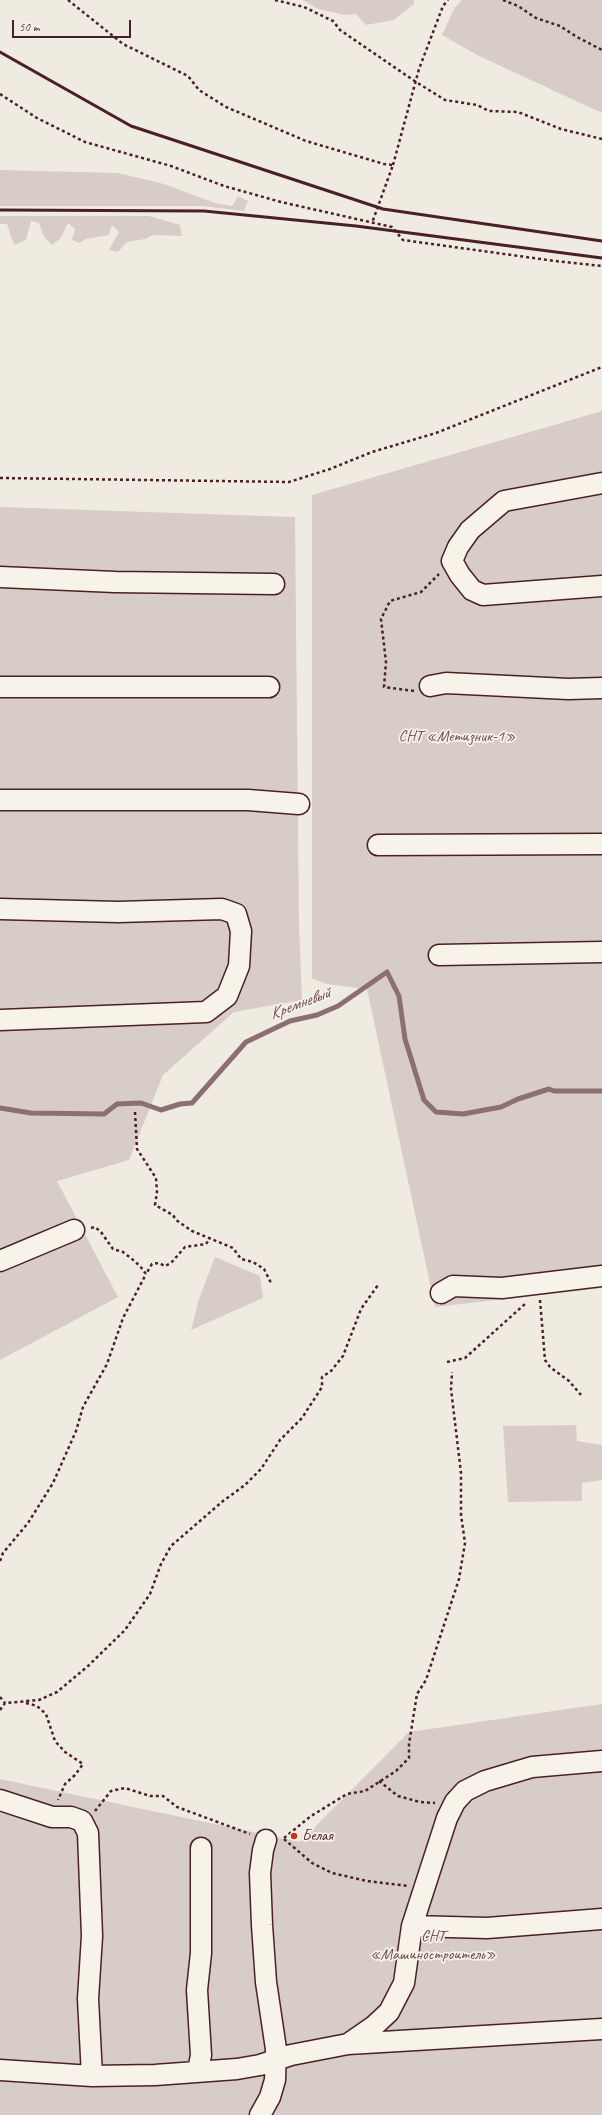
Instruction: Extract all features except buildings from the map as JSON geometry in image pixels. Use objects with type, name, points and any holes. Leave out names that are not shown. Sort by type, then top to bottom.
[{"type":"lane","points":[[602,484],[532,495],[504,502],[470,530],[452,560],[460,575],[472,590],[483,595],[602,586]]},
{"type":"lane","points":[[0,577],[115,582],[274,584]]},
{"type":"lane","points":[[430,686],[446,683],[568,689],[602,688]]},
{"type":"lane","points":[[0,687],[269,687]]},
{"type":"lane","points":[[0,800],[248,800],[299,804]]},
{"type":"lane","points":[[378,845],[602,844]]},
{"type":"lane","points":[[0,909],[118,912],[222,909],[236,914],[241,931],[238,966],[227,996],[206,1012],[0,1020]]},
{"type":"lane","points":[[439,955],[602,952]]},
{"type":"lane","points":[[0,1261],[74,1230]]},
{"type":"lane","points":[[441,1293],[453,1286],[541,1288],[602,1276]]},
{"type":"lane","points":[[348,2044],[374,2026],[389,2012],[404,1983],[412,1926],[438,1843],[455,1802],[465,1791],[485,1781],[509,1773],[532,1767],[602,1761]]},
{"type":"lane","points":[[0,1800],[52,1817],[76,1819],[88,1834],[92,1936],[88,1999],[92,2076]]},
{"type":"lane","points":[[260,2115],[270,2097],[275,2080],[276,2049],[266,1982],[260,1874],[263,1850],[275,1839]]},
{"type":"lane","points":[[198,2071],[201,2055],[197,1990],[201,1953],[201,1848]]},
{"type":"lane","points":[[412,1926],[487,1928],[602,1919]]},
{"type":"lane","points":[[0,2070],[92,2076],[142,2076],[237,2069],[275,2062],[291,2055],[348,2044],[602,2029]]},
{"type":"path","points":[[68,0],[123,44],[188,76],[198,90],[226,107],[306,141],[392,165]]},
{"type":"path","points":[[275,0],[304,7],[333,21],[340,30],[445,100],[478,105],[489,110],[518,112],[561,128],[602,139]]},
{"type":"path","points":[[372,223],[392,165],[430,37],[443,6],[448,0]]},
{"type":"path","points":[[503,0],[518,6],[536,18],[560,26],[602,50]]},
{"type":"path","points":[[0,94],[37,118],[85,142],[172,166],[224,186],[281,202],[392,227],[403,240],[602,266]]},
{"type":"path","points":[[0,478],[289,482],[330,469],[372,452],[436,433],[602,367]]},
{"type":"path","points":[[430,686],[411,692],[384,687],[386,662],[381,618],[390,601],[420,592],[452,560]]},
{"type":"path","points":[[135,1112],[138,1148],[156,1178],[157,1192],[155,1205],[173,1215],[176,1220],[192,1231],[210,1238],[221,1245],[233,1248],[241,1259],[253,1262],[264,1269],[272,1285]]},
{"type":"path","points":[[74,1230],[95,1227],[101,1232],[113,1249],[123,1252],[146,1274]]},
{"type":"path","points":[[0,1561],[3,1553],[28,1523],[53,1482],[76,1431],[83,1407],[107,1364],[123,1318],[152,1264],[159,1263],[166,1266],[171,1263],[185,1247],[206,1244],[210,1238]]},
{"type":"path","points":[[5,1703],[39,1700],[57,1692],[88,1666],[125,1630],[150,1594],[161,1564],[171,1546],[223,1501],[245,1485],[261,1469],[280,1440],[302,1418],[322,1387],[322,1377],[331,1371],[343,1356],[361,1309],[378,1285]]},
{"type":"path","points":[[447,1362],[465,1358],[500,1326],[516,1314],[541,1288]]},
{"type":"path","points":[[541,1288],[545,1360],[550,1367],[569,1381],[581,1395]]},
{"type":"path","points":[[275,1839],[347,1794],[365,1791],[396,1771],[409,1758],[409,1744],[417,1694],[426,1680],[459,1579],[465,1543],[462,1515],[462,1473],[451,1389],[452,1372]]},
{"type":"path","points":[[0,1697],[5,1703]]},
{"type":"path","points":[[24,1702],[37,1706],[46,1714],[55,1741],[65,1752],[83,1764],[76,1775],[65,1784],[58,1800],[63,1810],[76,1819],[92,1815],[111,1791],[125,1788],[150,1796],[163,1796],[177,1807],[275,1839],[312,1863],[332,1873],[424,1890]]},
{"type":"path","points":[[0,1710],[5,1703]]},
{"type":"path","points":[[379,1781],[398,1796],[413,1801],[430,1804],[455,1802]]},
{"type":"green space","points":[[303,0],[414,0],[414,4],[394,20],[366,25],[356,14],[345,15],[318,9]]},
{"type":"green space","points":[[462,0],[602,0],[602,113],[479,56],[442,35],[454,9]]},
{"type":"green space","points":[[0,170],[118,173],[164,184],[215,203],[232,206],[238,196],[248,201],[244,211],[202,206],[0,206]]},
{"type":"green space","points":[[0,216],[149,216],[180,225],[182,236],[153,235],[145,239],[127,242],[118,252],[109,250],[119,232],[112,225],[109,235],[86,239],[79,243],[72,240],[75,229],[68,223],[61,238],[52,245],[44,237],[39,223],[31,221],[26,240],[14,245],[7,224],[0,224]]},
{"type":"green space","name":"СНТ «Метизник-1»","points":[[602,411],[602,1288],[435,1307],[367,989],[326,984],[312,978],[312,495]]},
{"type":"green space","points":[[0,507],[295,517],[299,927],[302,1000],[234,1012],[163,1075],[129,1160],[57,1181],[118,1297],[0,1360]]},
{"type":"green space","points":[[215,1257],[260,1276],[263,1298],[191,1330],[199,1299]]},
{"type":"green space","points":[[576,1425],[577,1441],[602,1445],[602,1480],[582,1483],[582,1501],[508,1502],[503,1426]]},
{"type":"green space","name":"СНТ «Машиностроитель»","points":[[602,1704],[602,2115],[0,2115],[0,1779],[300,1842],[409,1732]]},
{"type":"waterway","name":"Кремневый","points":[[0,1108],[31,1113],[104,1114],[117,1104],[141,1103],[161,1110],[180,1104],[192,1103],[246,1042],[290,1021],[317,1015],[338,1006],[387,972],[399,996],[405,1039],[424,1100],[436,1112],[463,1114],[501,1107],[518,1099],[549,1089],[554,1091],[602,1091]]},
{"type":"railway","points":[[0,52],[131,126],[383,209],[602,241]]},
{"type":"railway","points":[[0,210],[204,211],[356,226],[602,258]]},
{"type":"place","name":"Белая","points":[[294,1836]]}]
